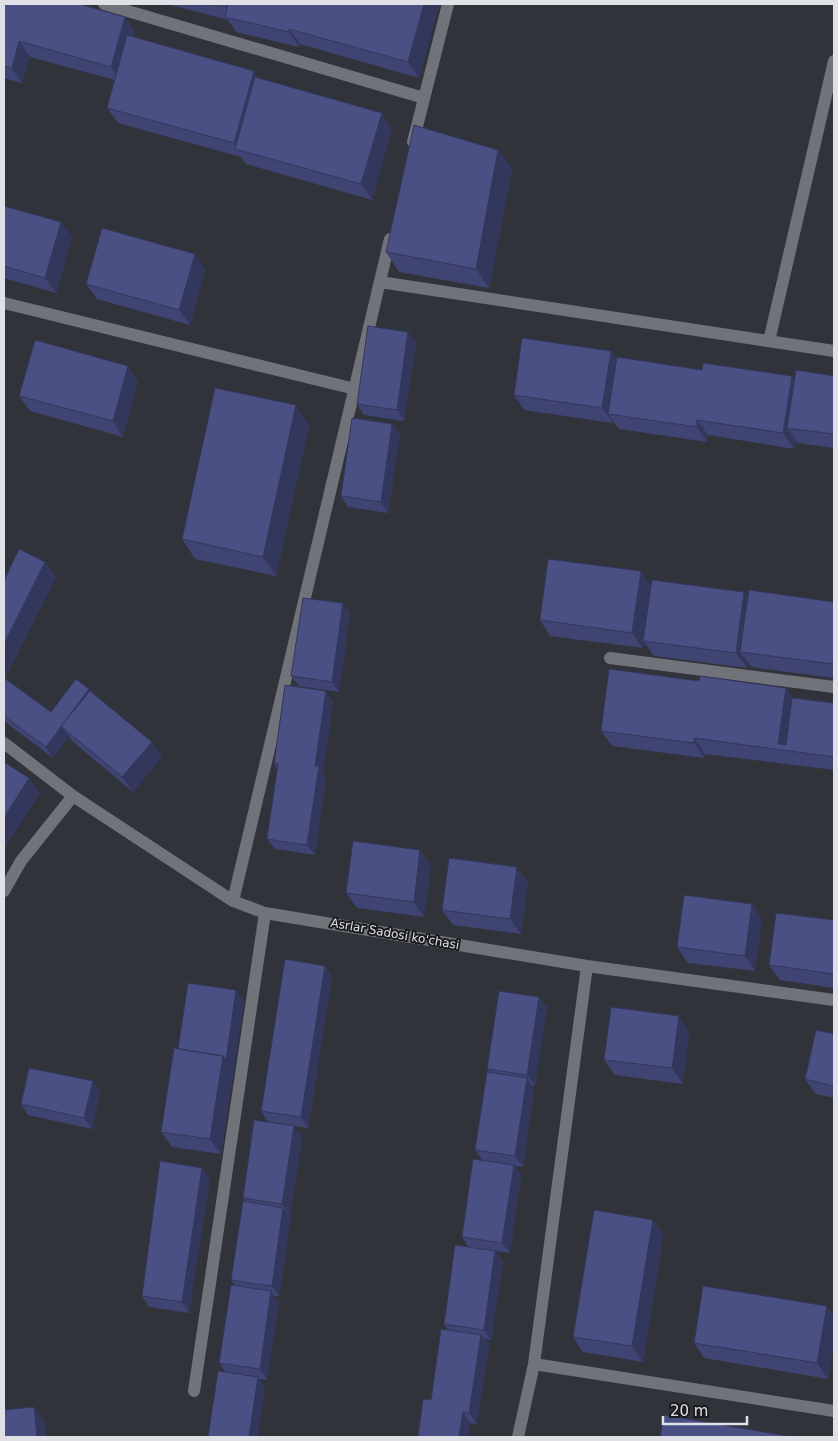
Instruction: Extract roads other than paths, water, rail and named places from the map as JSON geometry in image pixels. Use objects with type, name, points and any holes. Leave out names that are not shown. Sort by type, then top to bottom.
[{"type":"street","points":[[104,4],[424,98]]},
{"type":"street","points":[[410,156],[448,4]]},
{"type":"street","points":[[769,341],[834,60]]},
{"type":"street","points":[[234,901],[394,224]]},
{"type":"street","points":[[380,282],[834,351]]},
{"type":"street","points":[[4,303],[355,389]]},
{"type":"street","points":[[610,658],[834,687]]},
{"type":"street","name":"Asrlar Sadosi ko'chasi","points":[[4,743],[74,796],[234,901],[265,913],[587,966],[834,1000]]},
{"type":"street","points":[[4,891],[20,861],[74,796]]},
{"type":"street","points":[[194,1391],[265,913]]},
{"type":"street","points":[[518,1437],[534,1364],[587,966]]},
{"type":"street","points":[[534,1364],[834,1410]]}]
